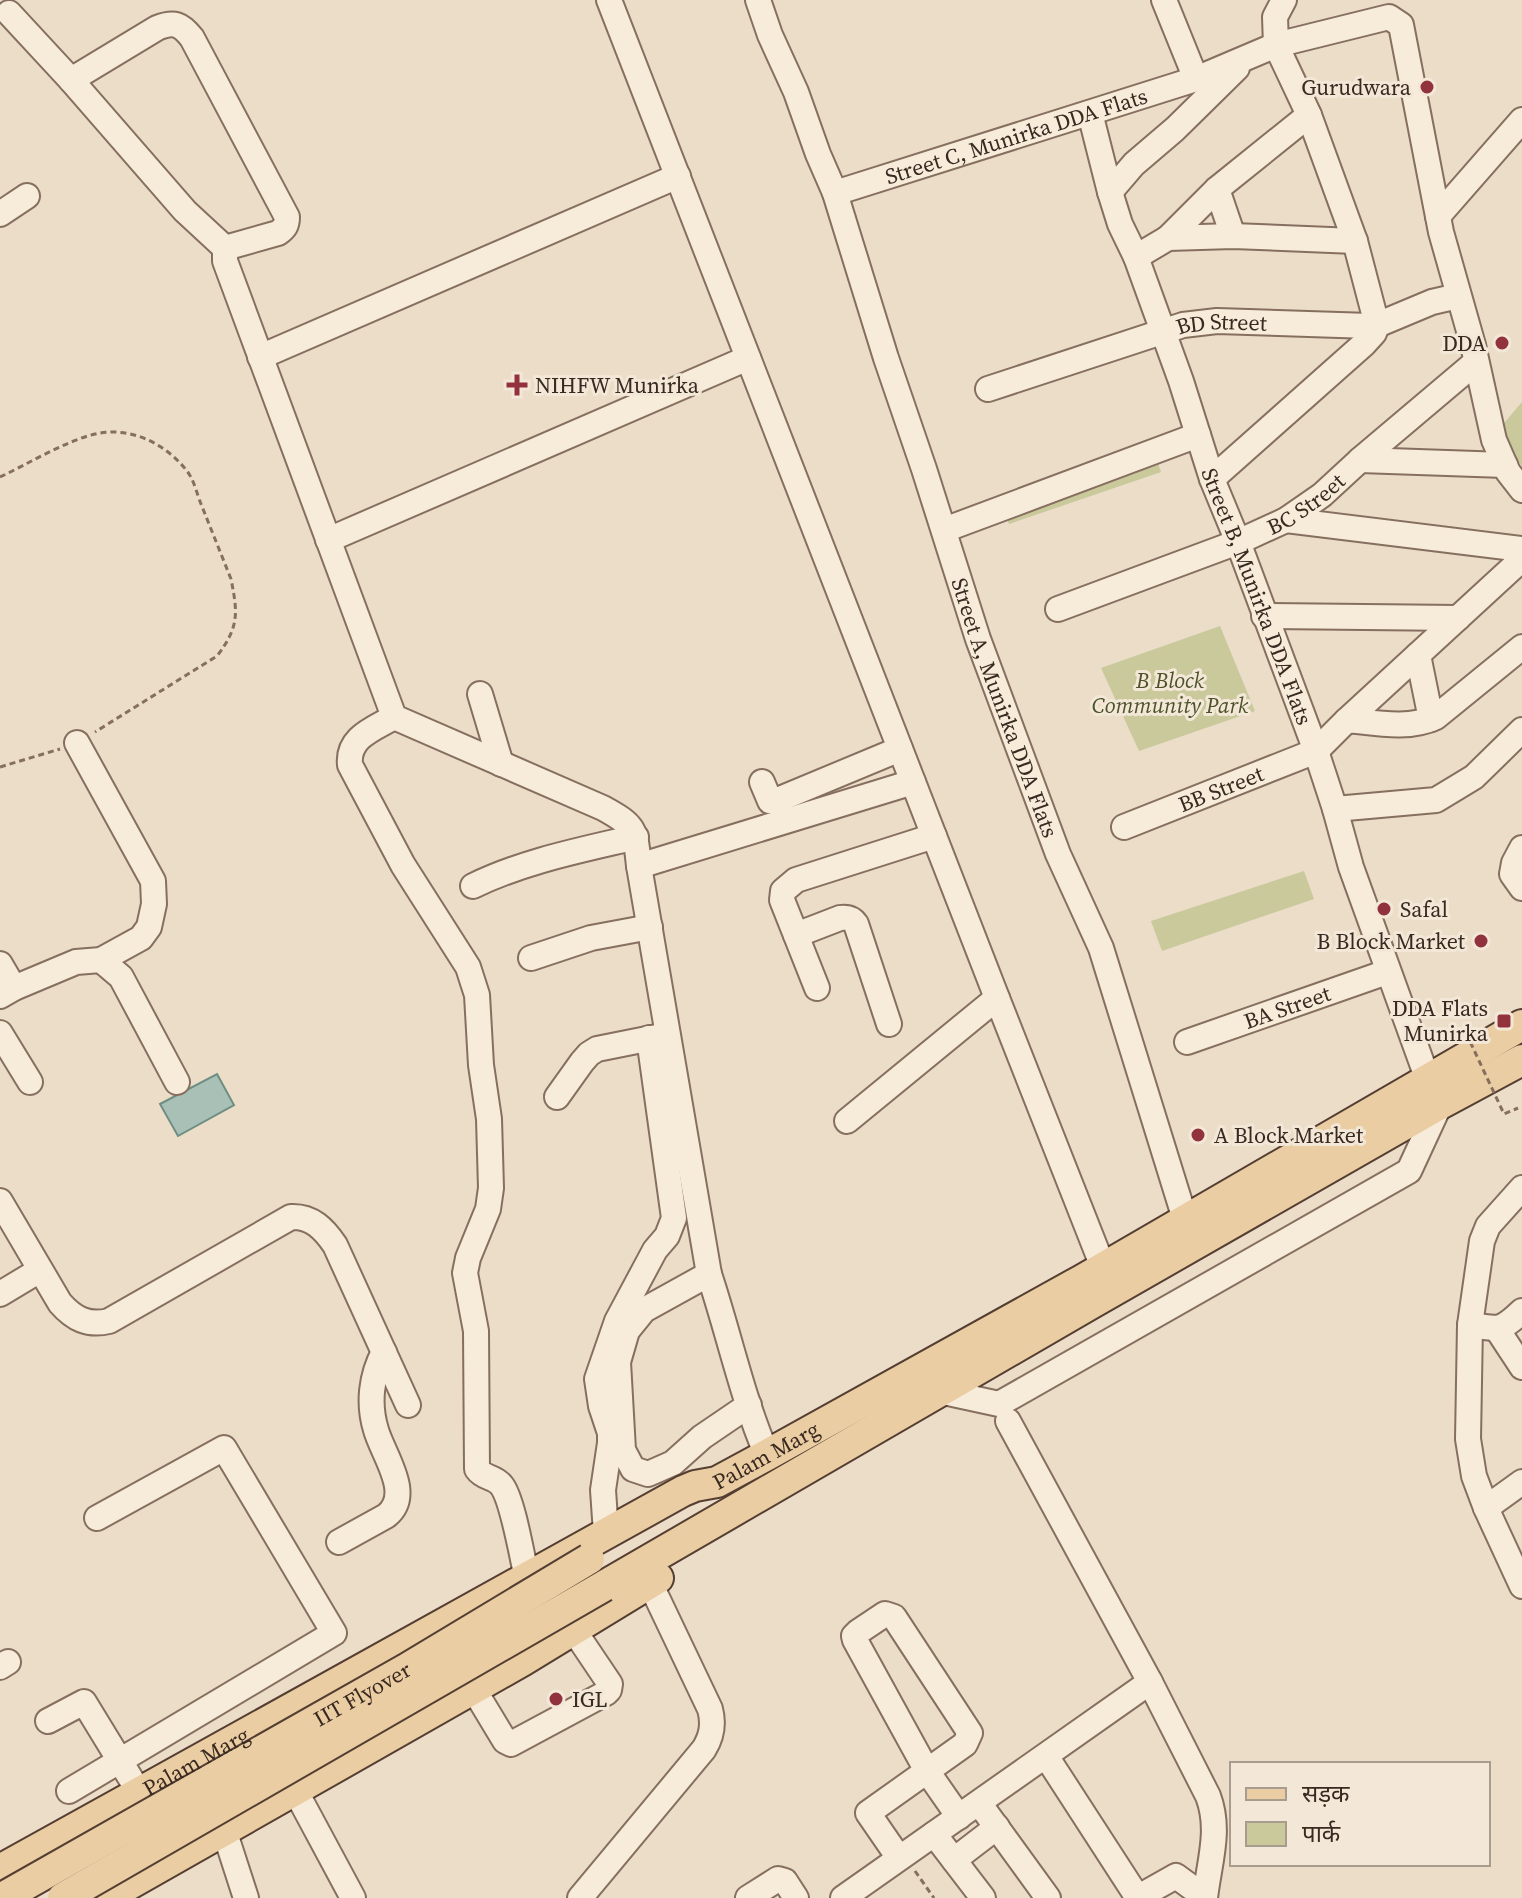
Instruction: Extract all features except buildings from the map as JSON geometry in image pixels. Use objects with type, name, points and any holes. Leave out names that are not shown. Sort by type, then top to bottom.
[{"type":"main road","name":"Palam Marg","points":[[105,1898],[650,1583],[713,1544],[727,1529],[739,1508],[1177,1254],[1434,1092],[1522,1025]]},
{"type":"main road","name":"Palam Marg","points":[[6,1862],[112,1807],[683,1491],[717,1482],[767,1455],[1185,1219],[1434,1092],[1522,1060]]},
{"type":"main road","name":"IIT Flyover","points":[[2,1898],[406,1669],[717,1482]]},
{"type":"main road","name":"IIT Flyover","points":[[63,1898],[739,1508]]},
{"type":"main road","points":[[112,1807],[100,1820],[97,1829],[100,1855],[120,1873],[138,1875],[155,1869]]},
{"type":"street","points":[[609,0],[1103,1267]]},
{"type":"street","name":"Street A, Munirka DDA Flats","points":[[758,0],[835,193],[978,639],[1058,854],[1101,948],[1185,1219]]},
{"type":"street","points":[[1164,0],[1196,79]]},
{"type":"street","points":[[1212,479],[1364,344],[1377,325],[1355,241],[1309,115],[1276,45],[1275,17],[1284,0]]},
{"type":"street","points":[[8,8],[185,211],[225,248],[225,261],[394,717],[620,818],[630,826],[636,837],[650,927],[674,1218],[667,1236],[655,1250],[617,1321],[597,1379],[610,1433],[603,1490],[606,1533]]},
{"type":"street","name":"Street C, Munirka DDA Flats","points":[[835,193],[1196,79],[1276,45],[1389,17],[1401,25],[1438,216],[1494,440],[1505,465],[1522,490]]},
{"type":"street","points":[[71,80],[157,28],[176,23],[184,27],[287,217],[287,224],[278,233],[225,248]]},
{"type":"street","points":[[1110,192],[1134,164],[1248,58]]},
{"type":"street","name":"Street B, Munirka DDA Flats","points":[[1090,113],[1120,224],[1136,257],[1212,479],[1316,751],[1387,972],[1434,1092]]},
{"type":"street","points":[[1136,257],[1168,238],[1217,189],[1309,115]]},
{"type":"street","points":[[1438,216],[1522,120]]},
{"type":"street","points":[[260,357],[678,176]]},
{"type":"street","points":[[1217,189],[1233,236]]},
{"type":"street","points":[[0,214],[27,196]]},
{"type":"street","points":[[1168,238],[1233,236],[1355,241]]},
{"type":"street","name":"BD Street","points":[[988,389],[1183,325],[1217,321],[1360,327],[1377,325],[1432,302],[1458,296]]},
{"type":"street","points":[[328,540],[748,358]]},
{"type":"street","name":"BC Street","points":[[1058,609],[1238,542],[1286,520],[1322,495],[1476,362]]},
{"type":"street","points":[[944,530],[1198,435]]},
{"type":"street","points":[[1360,460],[1505,465]]},
{"type":"street","points":[[1286,520],[1522,549]]},
{"type":"street","points":[[1316,751],[1522,559]]},
{"type":"street","points":[[1264,616],[1458,618]]},
{"type":"street","points":[[1347,720],[1403,725],[1425,723],[1522,647]]},
{"type":"street","points":[[1418,655],[1431,719]]},
{"type":"street","points":[[480,694],[501,764]]},
{"type":"street","points":[[394,717],[354,744],[349,753],[350,765],[403,865],[468,967],[477,995],[481,1065],[489,1119],[491,1188],[488,1209],[465,1273],[476,1331],[477,1469],[481,1475],[499,1482],[508,1497],[527,1578]]},
{"type":"street","points":[[1335,809],[1436,800],[1474,777],[1522,730]]},
{"type":"street","points":[[0,964],[7,992],[76,962],[101,960],[141,938],[149,927],[154,904],[153,881],[77,743]]},
{"type":"street","points":[[762,782],[772,802],[900,749]]},
{"type":"street","name":"BB Street","points":[[1124,827],[1316,751]]},
{"type":"street","points":[[639,866],[913,782]]},
{"type":"street","points":[[817,988],[782,900],[783,891],[796,880],[934,836]]},
{"type":"street","points":[[473,886],[536,862],[636,837]]},
{"type":"street","points":[[1522,848],[1512,874],[1522,888]]},
{"type":"street","points":[[796,935],[840,918],[853,920],[889,1024]]},
{"type":"street","points":[[531,958],[591,938],[650,927]]},
{"type":"street","points":[[101,960],[121,977],[177,1082]]},
{"type":"street","name":"BA Street","points":[[1187,1042],[1387,972]]},
{"type":"street","points":[[847,1121],[997,998]]},
{"type":"street","points":[[0,1033],[30,1082]]},
{"type":"street","points":[[557,1097],[589,1054],[597,1049],[659,1036]]},
{"type":"street","points":[[659,1036],[709,1274],[756,1429],[767,1455]]},
{"type":"street","points":[[939,1391],[999,1404],[1409,1171],[1434,1092]]},
{"type":"street","points":[[1522,1188],[1484,1234],[1470,1325],[1468,1439],[1474,1476],[1522,1586]]},
{"type":"street","points":[[0,1201],[60,1303],[83,1322],[97,1324],[109,1321],[291,1217],[314,1222],[335,1245],[408,1405]]},
{"type":"street","points":[[1177,1254],[1197,1290]]},
{"type":"street","points":[[0,1294],[40,1270]]},
{"type":"street","points":[[709,1274],[644,1310],[627,1331],[618,1362],[623,1450],[633,1469],[648,1474],[673,1463],[702,1437],[749,1405]]},
{"type":"street","points":[[1470,1325],[1497,1329],[1507,1325],[1522,1311]]},
{"type":"street","points":[[1497,1329],[1522,1367]]},
{"type":"street","points":[[339,1542],[386,1516],[397,1500],[396,1481],[376,1430],[372,1407],[373,1378],[384,1352]]},
{"type":"street","points":[[1008,1421],[1150,1682],[1212,1808],[1214,1835],[1198,1893],[1176,1876],[1137,1898],[1046,1756]]},
{"type":"street","points":[[69,1791],[334,1633],[224,1448],[97,1518]]},
{"type":"street","points":[[1486,1508],[1522,1482]]},
{"type":"street","points":[[580,1898],[712,1736],[710,1709],[650,1583]]},
{"type":"street","points":[[901,1857],[868,1813],[927,1771],[965,1744],[970,1736],[969,1729],[894,1617],[885,1614],[854,1638],[927,1771],[969,1810],[997,1827],[1048,1898]]},
{"type":"street","points":[[473,1688],[505,1741],[511,1744],[606,1693],[610,1684],[573,1629]]},
{"type":"street","points":[[843,1898],[1150,1682]]},
{"type":"street","points":[[48,1721],[84,1702],[139,1792]]},
{"type":"street","points":[[295,1790],[353,1898]]},
{"type":"street","points":[[954,1860],[997,1827]]},
{"type":"street","points":[[224,1830],[246,1898]]},
{"type":"street","points":[[934,1834],[983,1898]]},
{"type":"street","points":[[748,1898],[775,1879],[781,1879],[796,1898]]},
{"type":"path","points":[[0,477],[97,433],[137,435],[158,445],[189,473],[231,579],[236,620],[231,638],[217,656],[77,743],[0,767]]},
{"type":"path","points":[[1457,1037],[1466,1033],[1504,1114],[1518,1108]]},
{"type":"path","points":[[901,1857],[934,1898]]},
{"type":"green space","points":[[1522,402],[1522,466],[1494,435]]},
{"type":"green space","points":[[1151,444],[1161,472],[1009,524],[998,495]]},
{"type":"green space","name":"B Block Community Park","points":[[1220,626],[1255,711],[1139,751],[1101,668]]},
{"type":"green space","points":[[1304,871],[1314,899],[1162,951],[1151,921]]},
{"type":"shaded area","points":[[217,1074],[234,1105],[178,1136],[160,1104]]},
{"type":"place","name":"Gurudwara","points":[[1427,87]]},
{"type":"place","name":"DDA","points":[[1502,343]]},
{"type":"place","name":"NIHFW Munirka","points":[[517,385]]},
{"type":"place","name":"Safal","points":[[1384,909]]},
{"type":"place","name":"B Block Market","points":[[1481,941]]},
{"type":"place","name":"DDA Flats Munirka","points":[[1504,1021]]},
{"type":"place","name":"A Block Market","points":[[1198,1135]]},
{"type":"place","name":"IGL","points":[[556,1699]]}]
